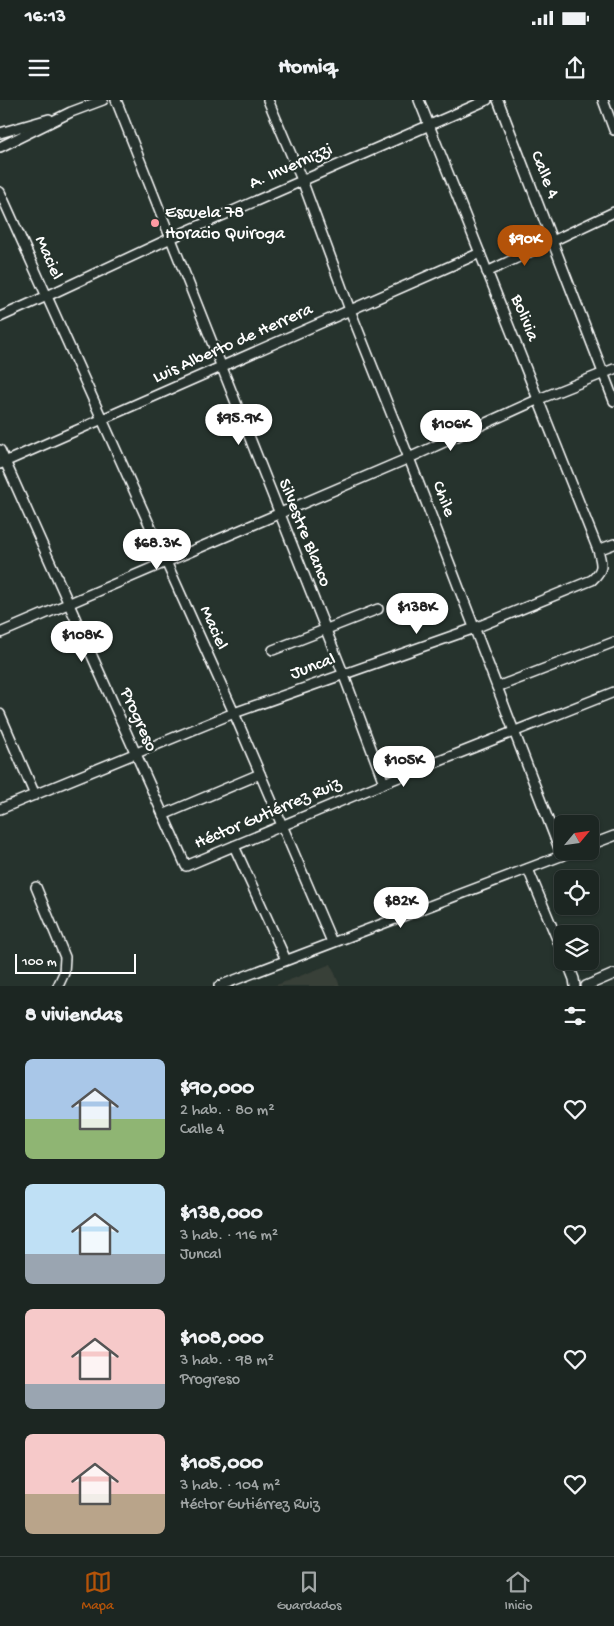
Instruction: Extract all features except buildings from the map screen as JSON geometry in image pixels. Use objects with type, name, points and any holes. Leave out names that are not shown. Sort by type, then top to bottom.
[{"type":"street","points":[[0,133],[71,112],[103,100]]},
{"type":"street","name":"Silvestre Blanco","points":[[116,100],[384,783]]},
{"type":"street","name":"Chile","points":[[268,100],[302,180],[350,310],[554,836]]},
{"type":"street","name":"Bolivia","points":[[419,100],[598,550]]},
{"type":"street","name":"A. Invernizzi","points":[[0,317],[171,238],[487,100]]},
{"type":"street","name":"Calle 4","points":[[498,100],[614,401]]},
{"type":"street","points":[[603,100],[614,130]]},
{"type":"street","points":[[0,147],[71,112]]},
{"type":"street","name":"Maciel","points":[[0,192],[234,713],[332,942]]},
{"type":"street","points":[[488,272],[614,212]]},
{"type":"street","name":"Luis Alberto de Herrera","points":[[3,463],[480,253]]},
{"type":"street","points":[[0,633],[409,458],[539,399],[614,369]]},
{"type":"street","name":"Progreso","points":[[0,450],[3,463],[186,866]]},
{"type":"street","points":[[598,550],[614,544]]},
{"type":"street","name":"Juncal","points":[[0,809],[234,713],[475,628],[592,580],[599,573],[602,566],[598,550]]},
{"type":"street","points":[[273,650],[378,609]]},
{"type":"street","points":[[497,687],[614,642]]},
{"type":"street","name":"Héctor Gutiérrez Ruiz","points":[[186,866],[384,783],[614,692]]},
{"type":"street","points":[[0,714],[35,795]]},
{"type":"street","points":[[163,815],[260,774]]},
{"type":"street","points":[[599,842],[614,836]]},
{"type":"street","points":[[234,846],[286,960]]},
{"type":"street","points":[[219,986],[554,859]]},
{"type":"street","points":[[528,869],[554,932]]},
{"type":"street","points":[[36,888],[65,957],[64,973],[58,986]]},
{"type":"street","points":[[570,970],[575,986]]},
{"type":"street","points":[[586,986],[614,974]]},
{"type":"shaded area","points":[[331,964],[340,986],[274,986]]},
{"type":"place","name":"Escuela 78 Horacio Quiroga","points":[[155,223]]}]
